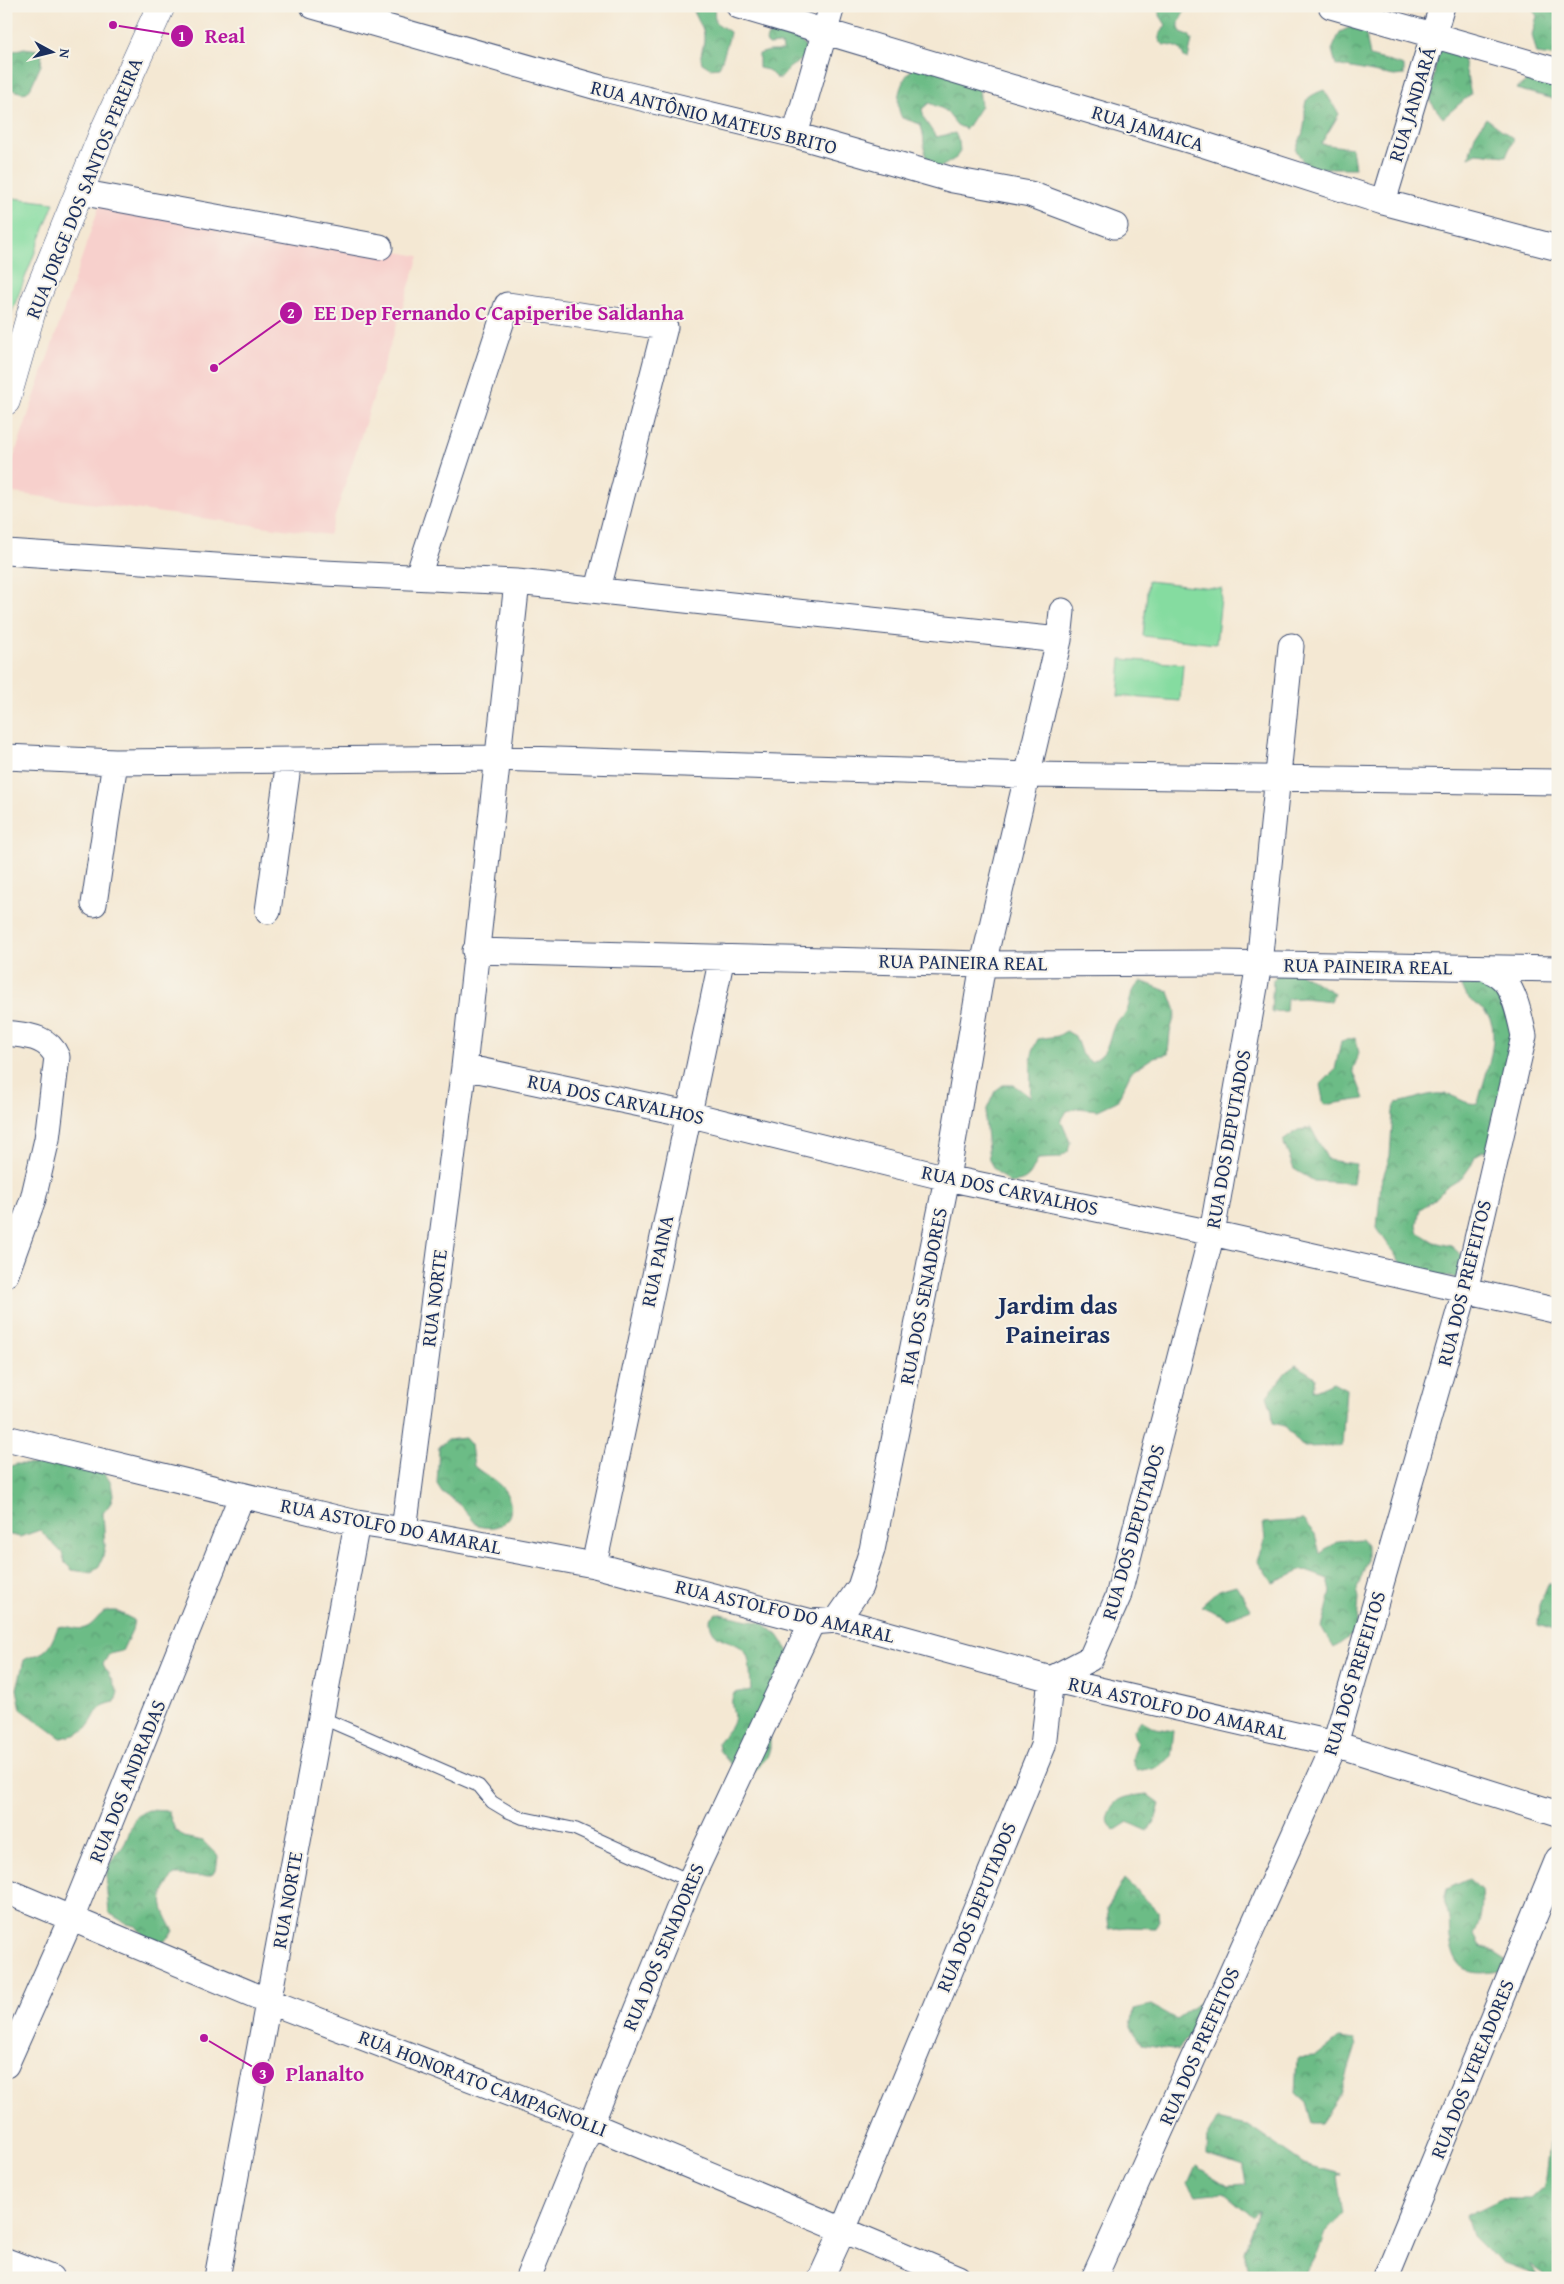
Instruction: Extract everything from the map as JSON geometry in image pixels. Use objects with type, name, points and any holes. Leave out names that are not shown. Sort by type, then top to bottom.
[{"type":"street","name":"RUA JORGE DOS SANTOS PEREIRA","points":[[6,401],[34,303],[104,131],[161,6]]},
{"type":"street","name":"RUA ANTÔNIO MATEUS BRITO","points":[[313,6],[604,89],[795,135],[953,180],[1030,194],[1115,226]]},
{"type":"street","name":"RUA JAMAICA","points":[[739,6],[1205,145],[1383,202],[1558,248]]},
{"type":"street","points":[[795,135],[832,6]]},
{"type":"street","points":[[1331,6],[1558,71]]},
{"type":"street","name":"RUA JANDARÁ","points":[[1383,202],[1442,6]]},
{"type":"street","points":[[79,192],[380,246]]},
{"type":"street","points":[[418,576],[507,305],[665,327],[598,589]]},
{"type":"street","points":[[6,552],[324,573],[517,582],[598,589],[1059,640]]},
{"type":"street","points":[[464,1066],[475,951],[517,582]]},
{"type":"street","name":"RUA DOS SENADORES","points":[[837,1620],[860,1587],[872,1550],[947,1178],[983,964],[1059,640],[1062,611]]},
{"type":"street","name":"RUA DOS DEPUTADOS","points":[[821,2278],[844,2230],[1044,1746],[1051,1679],[1091,1658],[1118,1597],[1212,1233],[1259,964],[1291,646]]},
{"type":"street","points":[[6,757],[115,762],[498,758],[1028,775],[1558,782]]},
{"type":"street","points":[[268,911],[289,760]]},
{"type":"street","points":[[94,904],[115,762]]},
{"type":"street","name":"RUA PAINEIRA REAL","points":[[475,951],[983,964],[1220,962],[1558,969]]},
{"type":"street","name":"RUA PAINA","points":[[594,1565],[722,958]]},
{"type":"street","name":"RUA DOS PREFEITOS","points":[[1094,2278],[1335,1744],[1465,1291],[1524,1036],[1518,1009],[1511,991],[1500,976],[1484,968]]},
{"type":"street","points":[[6,1032],[37,1038],[46,1042],[54,1049],[58,1058],[47,1140],[33,1199],[6,1274]]},
{"type":"street","name":"RUA DOS CARVALHOS","points":[[464,1066],[688,1114],[947,1178],[1212,1233],[1558,1311]]},
{"type":"street","name":"RUA NORTE","points":[[404,1530],[464,1066]]},
{"type":"street","name":"RUA ASTOLFO DO AMARAL","points":[[6,1438],[357,1523],[594,1565],[812,1622],[837,1620],[1051,1679],[1335,1744],[1558,1814]]},
{"type":"street","name":"RUA DOS ANDRADAS","points":[[6,2065],[71,1919],[242,1495]]},
{"type":"street","name":"RUA NORTE","points":[[217,2278],[357,1523]]},
{"type":"street","name":"RUA DOS SENADORES","points":[[528,2278],[589,2124],[690,1881],[812,1622]]},
{"type":"street","name":"RUA DOS VEREADORES","points":[[1386,2278],[1558,1859]]},
{"type":"street","name":"RUA HONORATO CAMPAGNOLLI","points":[[6,1892],[268,2001],[589,2124],[958,2278]]},
{"type":"street","points":[[6,2261],[51,2278]]},
{"type":"lane","points":[[320,1717],[479,1786],[492,1802],[507,1811],[523,1818],[575,1829],[690,1881]]},
{"type":"shaded area","points":[[102,198],[419,256],[329,535],[6,492],[6,480]]},
{"type":"green space","points":[[693,6],[714,6],[715,22],[730,32],[719,67],[710,68],[702,63],[704,34]]},
{"type":"green space","points":[[1160,6],[1178,6],[1185,11],[1179,26],[1181,32],[1189,35],[1192,40],[1188,59],[1184,57],[1177,47],[1164,45],[1160,42],[1160,33],[1166,25],[1159,14]]},
{"type":"green space","points":[[1530,6],[1558,6],[1558,57],[1537,54],[1532,35],[1537,16]]},
{"type":"green space","points":[[1357,24],[1365,29],[1370,56],[1404,66],[1404,75],[1394,76],[1336,65],[1332,50],[1340,32]]},
{"type":"green space","points":[[787,28],[801,41],[806,53],[781,78],[776,78],[768,70],[759,68],[759,54],[769,51],[782,51],[783,46],[778,44],[769,45],[766,42],[767,37],[778,29]]},
{"type":"green space","points":[[1442,47],[1461,49],[1471,94],[1443,118],[1430,101],[1436,65]]},
{"type":"green space","points":[[24,48],[39,50],[42,54],[41,65],[30,89],[22,93],[6,87],[6,49],[14,51]]},
{"type":"green space","points":[[915,66],[978,79],[981,106],[966,129],[957,125],[945,110],[929,103],[922,109],[924,119],[936,137],[955,133],[959,142],[960,151],[956,158],[933,172],[926,159],[920,124],[902,118],[899,111],[898,97],[902,83]]},
{"type":"green space","points":[[1530,78],[1558,85],[1558,100],[1516,89]]},
{"type":"green space","points":[[1324,90],[1339,114],[1321,144],[1352,148],[1355,168],[1307,168],[1296,150],[1303,130],[1305,104],[1310,97]]},
{"type":"green space","points":[[1486,118],[1514,139],[1506,156],[1477,153],[1469,157],[1475,135]]},
{"type":"green space","points":[[6,197],[54,203],[6,327]]},
{"type":"green space","points":[[1148,581],[1222,589],[1216,644],[1143,636]]},
{"type":"green space","points":[[1121,659],[1183,664],[1180,701],[1118,696]]},
{"type":"green space","points":[[1286,965],[1334,993],[1331,1001],[1303,998],[1287,999],[1286,1011],[1271,1012],[1273,980]]},
{"type":"green space","points":[[1474,979],[1498,989],[1521,1013],[1491,1151],[1483,1151],[1475,1156],[1462,1178],[1447,1187],[1434,1200],[1420,1209],[1417,1225],[1419,1233],[1434,1242],[1451,1246],[1464,1257],[1456,1278],[1406,1271],[1377,1228],[1381,1183],[1390,1156],[1393,1111],[1396,1103],[1432,1094],[1449,1095],[1469,1103],[1478,1103],[1490,1060],[1493,1036],[1489,1017],[1470,1000],[1461,987],[1465,980]]},
{"type":"green space","points":[[1141,981],[1169,992],[1176,1011],[1170,1032],[1168,1054],[1154,1057],[1131,1072],[1117,1101],[1098,1110],[1077,1108],[1067,1111],[1061,1121],[1070,1142],[1068,1152],[1059,1158],[1038,1159],[1028,1177],[1021,1181],[1009,1183],[994,1169],[989,1160],[985,1119],[995,1091],[1003,1085],[1014,1085],[1030,1097],[1031,1060],[1038,1039],[1058,1036],[1066,1031],[1075,1036],[1082,1055],[1091,1062],[1097,1058],[1108,1046],[1115,1024],[1124,1016],[1134,990]]},
{"type":"green space","points":[[1355,1038],[1359,1053],[1353,1070],[1364,1099],[1324,1105],[1320,1085],[1335,1070],[1341,1041]]},
{"type":"green space","points":[[1311,1128],[1328,1160],[1356,1164],[1353,1183],[1314,1181],[1294,1169],[1283,1141],[1298,1130]]},
{"type":"green space","points":[[1296,1365],[1315,1377],[1313,1391],[1333,1382],[1346,1389],[1342,1446],[1303,1447],[1284,1426],[1273,1423],[1272,1411],[1267,1396],[1286,1372]]},
{"type":"green space","points":[[465,1438],[471,1445],[474,1466],[502,1487],[509,1500],[510,1514],[506,1520],[495,1527],[478,1526],[458,1503],[442,1492],[437,1484],[439,1446],[447,1440]]},
{"type":"green space","points":[[50,1457],[105,1474],[111,1483],[113,1495],[110,1504],[103,1513],[105,1546],[103,1557],[99,1566],[92,1573],[72,1570],[65,1563],[62,1553],[40,1530],[20,1537],[6,1534],[6,1468],[16,1464],[46,1465]]},
{"type":"green space","points":[[1303,1520],[1315,1534],[1320,1554],[1338,1541],[1361,1539],[1367,1547],[1367,1561],[1357,1589],[1359,1599],[1356,1632],[1334,1648],[1322,1628],[1331,1592],[1328,1579],[1303,1570],[1273,1583],[1257,1560],[1265,1539],[1263,1523]]},
{"type":"green space","points":[[1548,1584],[1556,1584],[1558,1587],[1557,1631],[1538,1625],[1539,1606]]},
{"type":"green space","points":[[1236,1585],[1251,1609],[1228,1618],[1201,1606],[1219,1590]]},
{"type":"green space","points":[[106,1611],[116,1611],[134,1620],[132,1630],[122,1651],[109,1654],[103,1664],[118,1692],[115,1702],[101,1707],[84,1731],[61,1738],[21,1709],[17,1689],[24,1660],[46,1650],[58,1627],[85,1628]]},
{"type":"green space","points":[[716,1613],[763,1623],[778,1635],[794,1659],[770,1729],[770,1748],[767,1758],[754,1771],[736,1771],[719,1750],[718,1742],[733,1721],[732,1697],[734,1693],[751,1690],[750,1667],[747,1655],[737,1645],[719,1637],[711,1628],[710,1619]]},
{"type":"green space","points":[[1141,1720],[1155,1728],[1174,1731],[1171,1757],[1157,1767],[1137,1771],[1132,1759],[1137,1744],[1133,1732]]},
{"type":"green space","points":[[1147,1794],[1160,1804],[1156,1818],[1148,1831],[1128,1822],[1114,1831],[1107,1820],[1116,1802],[1126,1797]]},
{"type":"green space","points":[[148,1810],[168,1811],[175,1830],[183,1837],[203,1841],[218,1856],[213,1874],[199,1877],[174,1875],[165,1890],[162,1902],[174,1931],[161,1943],[149,1943],[136,1926],[127,1924],[109,1913],[107,1878],[110,1865],[125,1843],[134,1820]]},
{"type":"green space","points":[[1124,1879],[1158,1911],[1159,1920],[1155,1928],[1127,1927],[1109,1929],[1107,1909]]},
{"type":"green space","points":[[1469,1879],[1481,1890],[1482,1896],[1480,1919],[1474,1935],[1480,1946],[1488,1948],[1505,1959],[1501,1971],[1472,1972],[1465,1970],[1455,1959],[1445,1902],[1447,1889]]},
{"type":"green space","points":[[1199,2003],[1206,2009],[1203,2018],[1178,2050],[1143,2044],[1131,2028],[1134,2009],[1151,2005],[1176,2019]]},
{"type":"green space","points":[[1339,2038],[1354,2040],[1356,2046],[1341,2094],[1321,2123],[1312,2123],[1306,2103],[1295,2093],[1297,2058],[1315,2057]]},
{"type":"green space","points":[[1217,2119],[1251,2127],[1304,2164],[1341,2174],[1337,2176],[1343,2214],[1324,2234],[1319,2249],[1303,2278],[1266,2278],[1249,2270],[1244,2251],[1260,2209],[1252,2216],[1223,2192],[1196,2195],[1188,2184],[1196,2166],[1228,2186],[1246,2185],[1243,2166],[1207,2154],[1208,2135]]},
{"type":"green space","points":[[1558,2125],[1558,2278],[1549,2278],[1529,2264],[1537,2275],[1504,2263],[1486,2250],[1472,2236],[1466,2216],[1501,2199],[1531,2199],[1544,2187],[1551,2127]]},
{"type":"place","name":"Real","points":[[113,25]]},
{"type":"place","name":"EE Dep Fernando C Capiperibe Saldanha","points":[[214,368]]},
{"type":"place","name":"Planalto","points":[[204,2038]]},
{"type":"district","name":"Jardim das Paineiras","points":[[1058,1320]]}]
